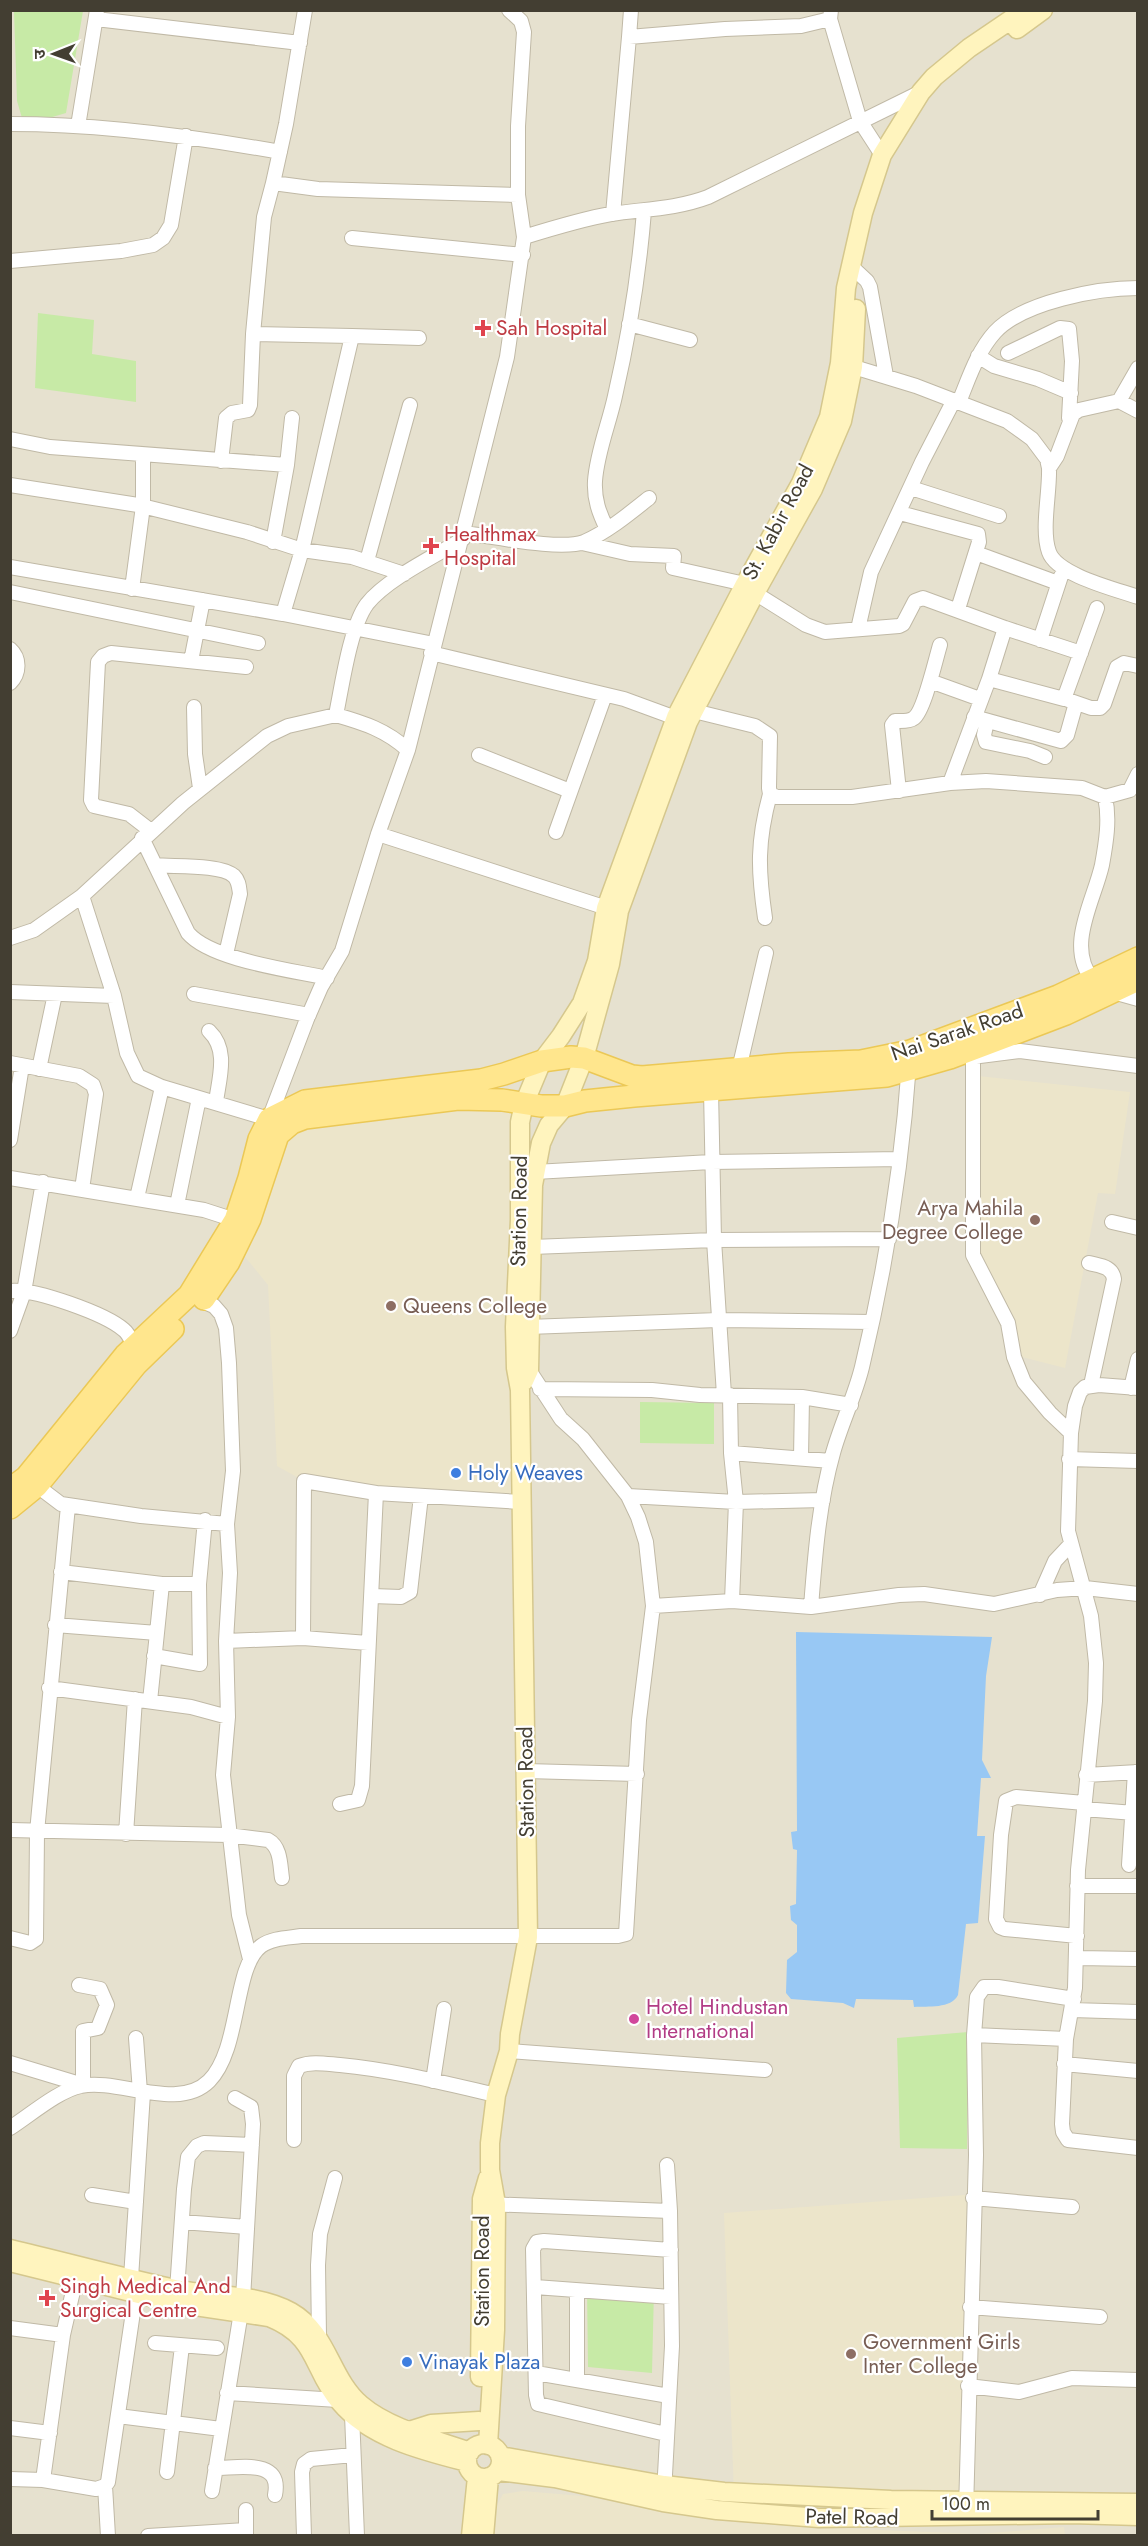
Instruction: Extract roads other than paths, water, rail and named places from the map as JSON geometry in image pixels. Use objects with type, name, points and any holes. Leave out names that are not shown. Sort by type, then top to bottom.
[{"type":"main road","name":"Nai Sarak Road","points":[[584,1058],[623,1073],[642,1077],[739,1068],[861,1061],[909,1061],[972,1053],[1093,980],[1137,958]]},
{"type":"main road","name":"Nai Sarak Road","points":[[24,1484],[136,1365],[202,1301],[229,1262],[250,1219],[273,1144],[278,1135],[292,1123],[305,1118],[339,1112],[458,1098],[565,1106],[585,1101],[634,1096],[865,1080],[974,1029],[1039,1014],[1113,992],[1137,981]]},
{"type":"main road","points":[[10,1508],[24,1484],[134,1345],[189,1295],[235,1220],[259,1139],[269,1119],[305,1101],[481,1080],[542,1060],[584,1058]]},
{"type":"street","points":[[221,461],[226,418],[232,413],[248,410],[250,405],[253,334],[264,217],[280,152],[305,10]]},
{"type":"street","points":[[82,896],[114,996],[131,1065],[138,1076],[162,1087],[269,1119],[309,1015],[342,951],[378,834],[408,750],[464,536],[507,357],[524,237],[518,195],[518,126],[524,32],[520,21],[509,10]]},
{"type":"street","points":[[613,214],[631,10]]},
{"type":"street","name":"St. Kabir Road","points":[[542,1060],[582,1003],[613,910],[686,717],[750,588],[813,489],[842,421],[855,269],[863,213],[882,155],[921,92],[969,48],[1025,10]]},
{"type":"street","name":"St. Kabir Road","points":[[855,269],[886,178],[921,107],[938,86],[960,68],[1043,10]]},
{"type":"street","points":[[78,126],[96,15],[300,43]]},
{"type":"street","points":[[629,37],[725,29],[801,26],[830,15],[860,121],[882,155]]},
{"type":"street","points":[[524,237],[613,214],[687,205],[708,197],[921,92]]},
{"type":"street","points":[[10,124],[78,126],[186,136],[280,152]]},
{"type":"street","points":[[10,261],[121,251],[153,245],[163,238],[171,225],[186,136]]},
{"type":"street","points":[[273,183],[337,190],[518,195]]},
{"type":"street","points":[[607,529],[597,509],[595,480],[615,396],[639,272],[644,211]]},
{"type":"street","points":[[352,238],[523,255]]},
{"type":"street","points":[[855,269],[867,281],[873,297],[886,376]]},
{"type":"street","points":[[1117,288],[1137,278]]},
{"type":"street","points":[[858,629],[871,572],[978,356],[996,331],[1012,319],[1064,298],[1117,288],[1137,288]]},
{"type":"street","points":[[629,324],[690,340]]},
{"type":"street","points":[[1008,353],[1066,327],[1071,332],[1069,418],[1059,450],[1049,468]]},
{"type":"street","points":[[253,334],[419,338]]},
{"type":"street","points":[[283,614],[302,550],[352,336]]},
{"type":"street","points":[[978,356],[994,366],[1038,379],[1071,393]]},
{"type":"street","points":[[846,365],[886,376],[957,401],[1007,421],[1032,438],[1047,459],[1049,468],[1047,538],[1049,552],[1064,568],[1137,597]]},
{"type":"street","points":[[1119,401],[1137,368]]},
{"type":"street","points":[[1069,418],[1079,410],[1119,401],[1137,411]]},
{"type":"street","points":[[367,561],[410,405]]},
{"type":"street","points":[[273,542],[287,465],[292,418]]},
{"type":"street","points":[[10,439],[50,447],[287,465]]},
{"type":"street","points":[[132,589],[143,506],[144,455]]},
{"type":"street","points":[[10,485],[143,506],[247,532],[302,550],[367,561],[404,574]]},
{"type":"street","points":[[911,488],[999,516]]},
{"type":"street","points":[[582,543],[607,529],[649,498]]},
{"type":"street","points":[[900,513],[974,532],[979,538],[958,609]]},
{"type":"street","points":[[336,715],[356,627],[367,604],[404,574],[464,536],[553,544],[582,543],[630,554],[674,556],[672,568],[750,588],[818,630],[834,633],[903,624],[915,601],[919,598],[931,599],[1005,628],[1081,653]]},
{"type":"street","points":[[975,553],[1059,583]]},
{"type":"street","points":[[10,567],[356,627],[686,717],[755,726],[770,736],[771,794],[762,824],[759,848],[759,876],[765,918]]},
{"type":"street","points":[[1040,640],[1064,568]]},
{"type":"street","points":[[10,592],[258,643]]},
{"type":"street","points":[[191,661],[203,600]]},
{"type":"street","points":[[981,719],[1060,741],[1067,735],[1070,701],[1081,653],[1097,608]]},
{"type":"street","points":[[1005,628],[989,679],[980,699],[986,742],[1030,751],[1045,757]]},
{"type":"street","points":[[899,790],[892,725],[895,721],[911,720],[916,716],[930,681],[940,645]]},
{"type":"street","points":[[10,649],[17,659],[18,668],[15,679],[10,683]]},
{"type":"street","points":[[246,668],[111,653],[103,656],[98,662],[91,800],[94,806],[129,814],[146,834],[155,866],[188,933],[195,941],[207,948],[226,954],[327,978]]},
{"type":"street","points":[[989,679],[1091,708],[1100,708],[1104,704],[1117,667],[1124,663],[1137,666]]},
{"type":"street","points":[[930,681],[980,699]]},
{"type":"street","points":[[556,831],[605,695]]},
{"type":"street","points":[[194,707],[195,754],[200,788]]},
{"type":"street","points":[[10,938],[34,930],[82,896],[146,834],[200,788],[267,736],[288,726],[336,715],[372,725],[396,738],[408,750]]},
{"type":"street","points":[[950,783],[981,719]]},
{"type":"street","points":[[479,755],[570,791]]},
{"type":"street","points":[[771,794],[783,799],[852,797],[950,783],[986,781],[1091,790],[1105,797],[1127,792],[1133,786],[1137,776]]},
{"type":"street","points":[[1093,980],[1084,964],[1081,938],[1101,866],[1108,822],[1105,797]]},
{"type":"street","points":[[378,834],[613,910]]},
{"type":"street","points":[[155,866],[213,869],[225,871],[234,876],[239,883],[240,894],[226,954]]},
{"type":"street","name":"St. Kabir Road","points":[[584,1058],[610,964],[613,910]]},
{"type":"street","points":[[739,1068],[766,953]]},
{"type":"street","points":[[10,992],[114,996]]},
{"type":"street","points":[[1113,992],[1137,999]]},
{"type":"street","points":[[39,1069],[55,994]]},
{"type":"street","points":[[194,994],[309,1015]]},
{"type":"street","points":[[974,1029],[972,1053],[973,1255],[1008,1323],[1014,1357],[1024,1382],[1050,1413],[1071,1433]]},
{"type":"street","points":[[209,1031],[220,1046],[222,1057],[216,1102]]},
{"type":"street","points":[[972,1053],[1020,1051],[1137,1066]]},
{"type":"street","name":"Station Road","points":[[484,2535],[483,2460],[479,2421],[490,2143],[496,2095],[509,2051],[510,2034],[528,1937],[520,1390],[528,1327],[533,1185],[545,1132],[565,1106],[584,1058]]},
{"type":"street","name":"Station Road","points":[[522,1369],[520,1122],[524,1104],[542,1060]]},
{"type":"street","points":[[811,1606],[823,1500],[831,1461],[851,1405],[872,1322],[889,1239],[909,1061]]},
{"type":"street","points":[[10,1140],[16,1065],[79,1076],[93,1085],[96,1094],[82,1189]]},
{"type":"street","points":[[137,1198],[162,1087]]},
{"type":"street","points":[[711,1090],[711,1162],[718,1320],[736,1502],[732,1601]]},
{"type":"street","points":[[177,1205],[199,1098]]},
{"type":"street","points":[[536,1172],[711,1162],[899,1159]]},
{"type":"street","points":[[10,1178],[204,1210],[235,1220]]},
{"type":"street","points":[[10,1331],[43,1182]]},
{"type":"street","points":[[1112,1222],[1137,1228]]},
{"type":"street","points":[[532,1247],[714,1240],[889,1239]]},
{"type":"street","points":[[1089,1263],[1110,1270],[1114,1279],[1091,1385]]},
{"type":"street","points":[[17,1292],[53,1297],[78,1306],[123,1329],[134,1345]]},
{"type":"street","points":[[202,1301],[214,1306],[221,1314],[226,1328],[233,1471],[227,1524],[230,1573],[226,1641],[228,1717],[223,1776],[239,1915],[250,1959]]},
{"type":"street","points":[[528,1327],[718,1320],[872,1322]]},
{"type":"street","points":[[1137,1359],[1134,1388],[1091,1385],[1080,1392],[1071,1433],[1067,1518],[1070,1545],[1085,1588],[1091,1616],[1096,1663],[1095,1701],[1077,1886],[1078,1958],[1066,2039],[1062,2124],[1068,2140],[1137,2148]]},
{"type":"street","points":[[10,2063],[83,2085],[99,2085],[142,2092],[184,2093],[198,2089],[209,2081],[220,2067],[228,2046],[250,1959],[261,1946],[276,1940],[301,1936],[528,1937],[626,1934],[639,1720],[653,1606],[646,1542],[628,1496],[583,1438],[561,1419],[540,1389],[522,1369]]},
{"type":"street","points":[[540,1389],[652,1390],[802,1397],[851,1405]]},
{"type":"street","points":[[801,1458],[802,1397]]},
{"type":"street","points":[[731,1453],[831,1461]]},
{"type":"street","points":[[1069,1459],[1137,1461]]},
{"type":"street","points":[[303,1638],[304,1481],[376,1493],[521,1502]]},
{"type":"street","points":[[24,1484],[68,1506],[227,1524]]},
{"type":"street","points":[[340,1804],[355,1802],[360,1796],[366,1740],[376,1493]]},
{"type":"street","points":[[372,1596],[401,1597],[410,1592],[421,1496]]},
{"type":"street","points":[[628,1496],[736,1502],[823,1500]]},
{"type":"street","points":[[10,1938],[30,1943],[36,1939],[37,1832],[68,1506]]},
{"type":"street","points":[[154,1656],[200,1664],[199,1584],[205,1520]]},
{"type":"street","points":[[1040,1595],[1055,1561],[1070,1545]]},
{"type":"street","points":[[61,1572],[162,1584],[199,1584]]},
{"type":"street","points":[[126,1834],[142,1700],[154,1656],[162,1584]]},
{"type":"street","points":[[653,1606],[732,1601],[811,1606],[924,1594],[994,1604],[1057,1590],[1085,1588],[1137,1594]]},
{"type":"street","points":[[56,1624],[157,1633]]},
{"type":"street","points":[[226,1641],[303,1638],[369,1643]]},
{"type":"street","points":[[49,1688],[191,1707],[228,1717]]},
{"type":"street","points":[[526,1771],[637,1774]]},
{"type":"street","points":[[1086,1775],[1136,1772],[1129,1865]]},
{"type":"street","points":[[1077,1936],[1000,1927],[996,1919],[1001,1835],[1006,1801],[1016,1797],[1084,1806],[1135,1809]]},
{"type":"street","points":[[10,1830],[228,1835],[268,1840],[274,1843],[278,1853],[282,1878]]},
{"type":"street","points":[[1077,1886],[1137,1886]]},
{"type":"street","points":[[1078,1958],[1137,1959]]},
{"type":"street","points":[[79,1985],[100,1989],[107,2005],[98,2028],[83,2031],[83,2085]]},
{"type":"street","points":[[966,2508],[975,2155],[974,2035],[977,1997],[984,1988],[998,1987],[1073,2004],[1137,2012]]},
{"type":"street","points":[[433,2081],[444,2009]]},
{"type":"street","points":[[974,2035],[1066,2039]]},
{"type":"street","points":[[108,2535],[105,2486],[110,2475],[135,2284],[135,2202],[142,2092],[136,2038]]},
{"type":"street","points":[[509,2051],[765,2070]]},
{"type":"street","points":[[294,2140],[294,2076],[299,2066],[324,2064],[361,2067],[496,2095]]},
{"type":"street","points":[[1064,2064],[1137,2071]]},
{"type":"street","points":[[10,2128],[55,2099],[83,2085]]},
{"type":"street","points":[[212,2491],[242,2305],[252,2145],[251,2107],[235,2098]]},
{"type":"street","points":[[177,2290],[188,2157],[192,2151],[204,2143],[252,2145]]},
{"type":"street","points":[[663,2493],[672,2346],[667,2166]]},
{"type":"street","points":[[319,2336],[320,2234],[335,2178]]},
{"type":"street","points":[[92,2195],[135,2202]]},
{"type":"street","points":[[973,2198],[1072,2207]]},
{"type":"street","points":[[489,2204],[670,2211]]},
{"type":"street","name":"Station Road","points":[[471,2535],[483,2460],[495,2330],[489,2204]]},
{"type":"street","points":[[182,2222],[247,2227]]},
{"type":"street","points":[[666,2434],[542,2406],[536,2400],[533,2249],[537,2242],[671,2250]]},
{"type":"street","name":"Patel Road","points":[[10,2249],[135,2284],[175,2303],[273,2304],[288,2310],[304,2319],[319,2336],[347,2387],[361,2405],[409,2431],[483,2460]]},
{"type":"street","name":"Patel Road","points":[[10,2262],[76,2278],[177,2290],[242,2305],[269,2317],[295,2330],[308,2344],[338,2400],[352,2415],[373,2428],[416,2448],[663,2493],[724,2492],[966,2508],[1137,2516]]},
{"type":"street","points":[[43,2480],[63,2335],[76,2278]]},
{"type":"street","points":[[535,2287],[671,2297]]},
{"type":"street","points":[[577,2291],[577,2380]]},
{"type":"street","points":[[970,2307],[1100,2317]]},
{"type":"street","points":[[10,2328],[63,2335]]},
{"type":"street","points":[[155,2343],[217,2348]]},
{"type":"street","points":[[167,2472],[182,2346]]},
{"type":"street","points":[[536,2373],[669,2396]]},
{"type":"street","points":[[969,2386],[1019,2392],[1072,2378],[1137,2380]]},
{"type":"street","points":[[227,2393],[338,2400]]},
{"type":"street","points":[[352,2415],[357,2535]]},
{"type":"street","points":[[118,2416],[221,2429]]},
{"type":"street","points":[[409,2431],[431,2424],[479,2421]]},
{"type":"street","points":[[10,2428],[50,2433]]},
{"type":"street","points":[[304,2535],[302,2472],[304,2464],[311,2459],[353,2455]]},
{"type":"street","points":[[215,2468],[265,2468],[275,2476],[277,2486],[275,2495]]},
{"type":"street","points":[[10,2479],[43,2480],[96,2488],[105,2486]]},
{"type":"street","name":"Patel Road","points":[[966,2508],[1137,2503]]},
{"type":"street","points":[[148,2535],[246,2533],[246,2510]]},
{"type":"water","points":[[796,1632],[992,1637],[986,1676],[982,1760],[991,1778],[981,1778],[977,1836],[985,1836],[978,1923],[966,1924],[958,1995],[950,2003],[914,2007],[913,2000],[856,1999],[854,2008],[843,2003],[791,1999],[786,1993],[787,1960],[797,1952],[797,1925],[791,1920],[790,1906],[796,1904],[797,1850],[793,1849],[791,1832],[797,1831]]},
{"type":"place","name":"Sah Hospital","points":[[483,328]]},
{"type":"place","name":"Healthmax Hospital","points":[[431,546]]},
{"type":"place","name":"Arya Mahila Degree College","points":[[1035,1220]]},
{"type":"place","name":"Queens College","points":[[391,1306]]},
{"type":"place","name":"Holy Weaves","points":[[456,1473]]},
{"type":"place","name":"Hotel Hindustan International","points":[[634,2019]]},
{"type":"place","name":"Singh Medical And Surgical Centre","points":[[47,2298]]},
{"type":"place","name":"Government Girls Inter College","points":[[851,2354]]},
{"type":"place","name":"Vinayak Plaza","points":[[407,2362]]}]
